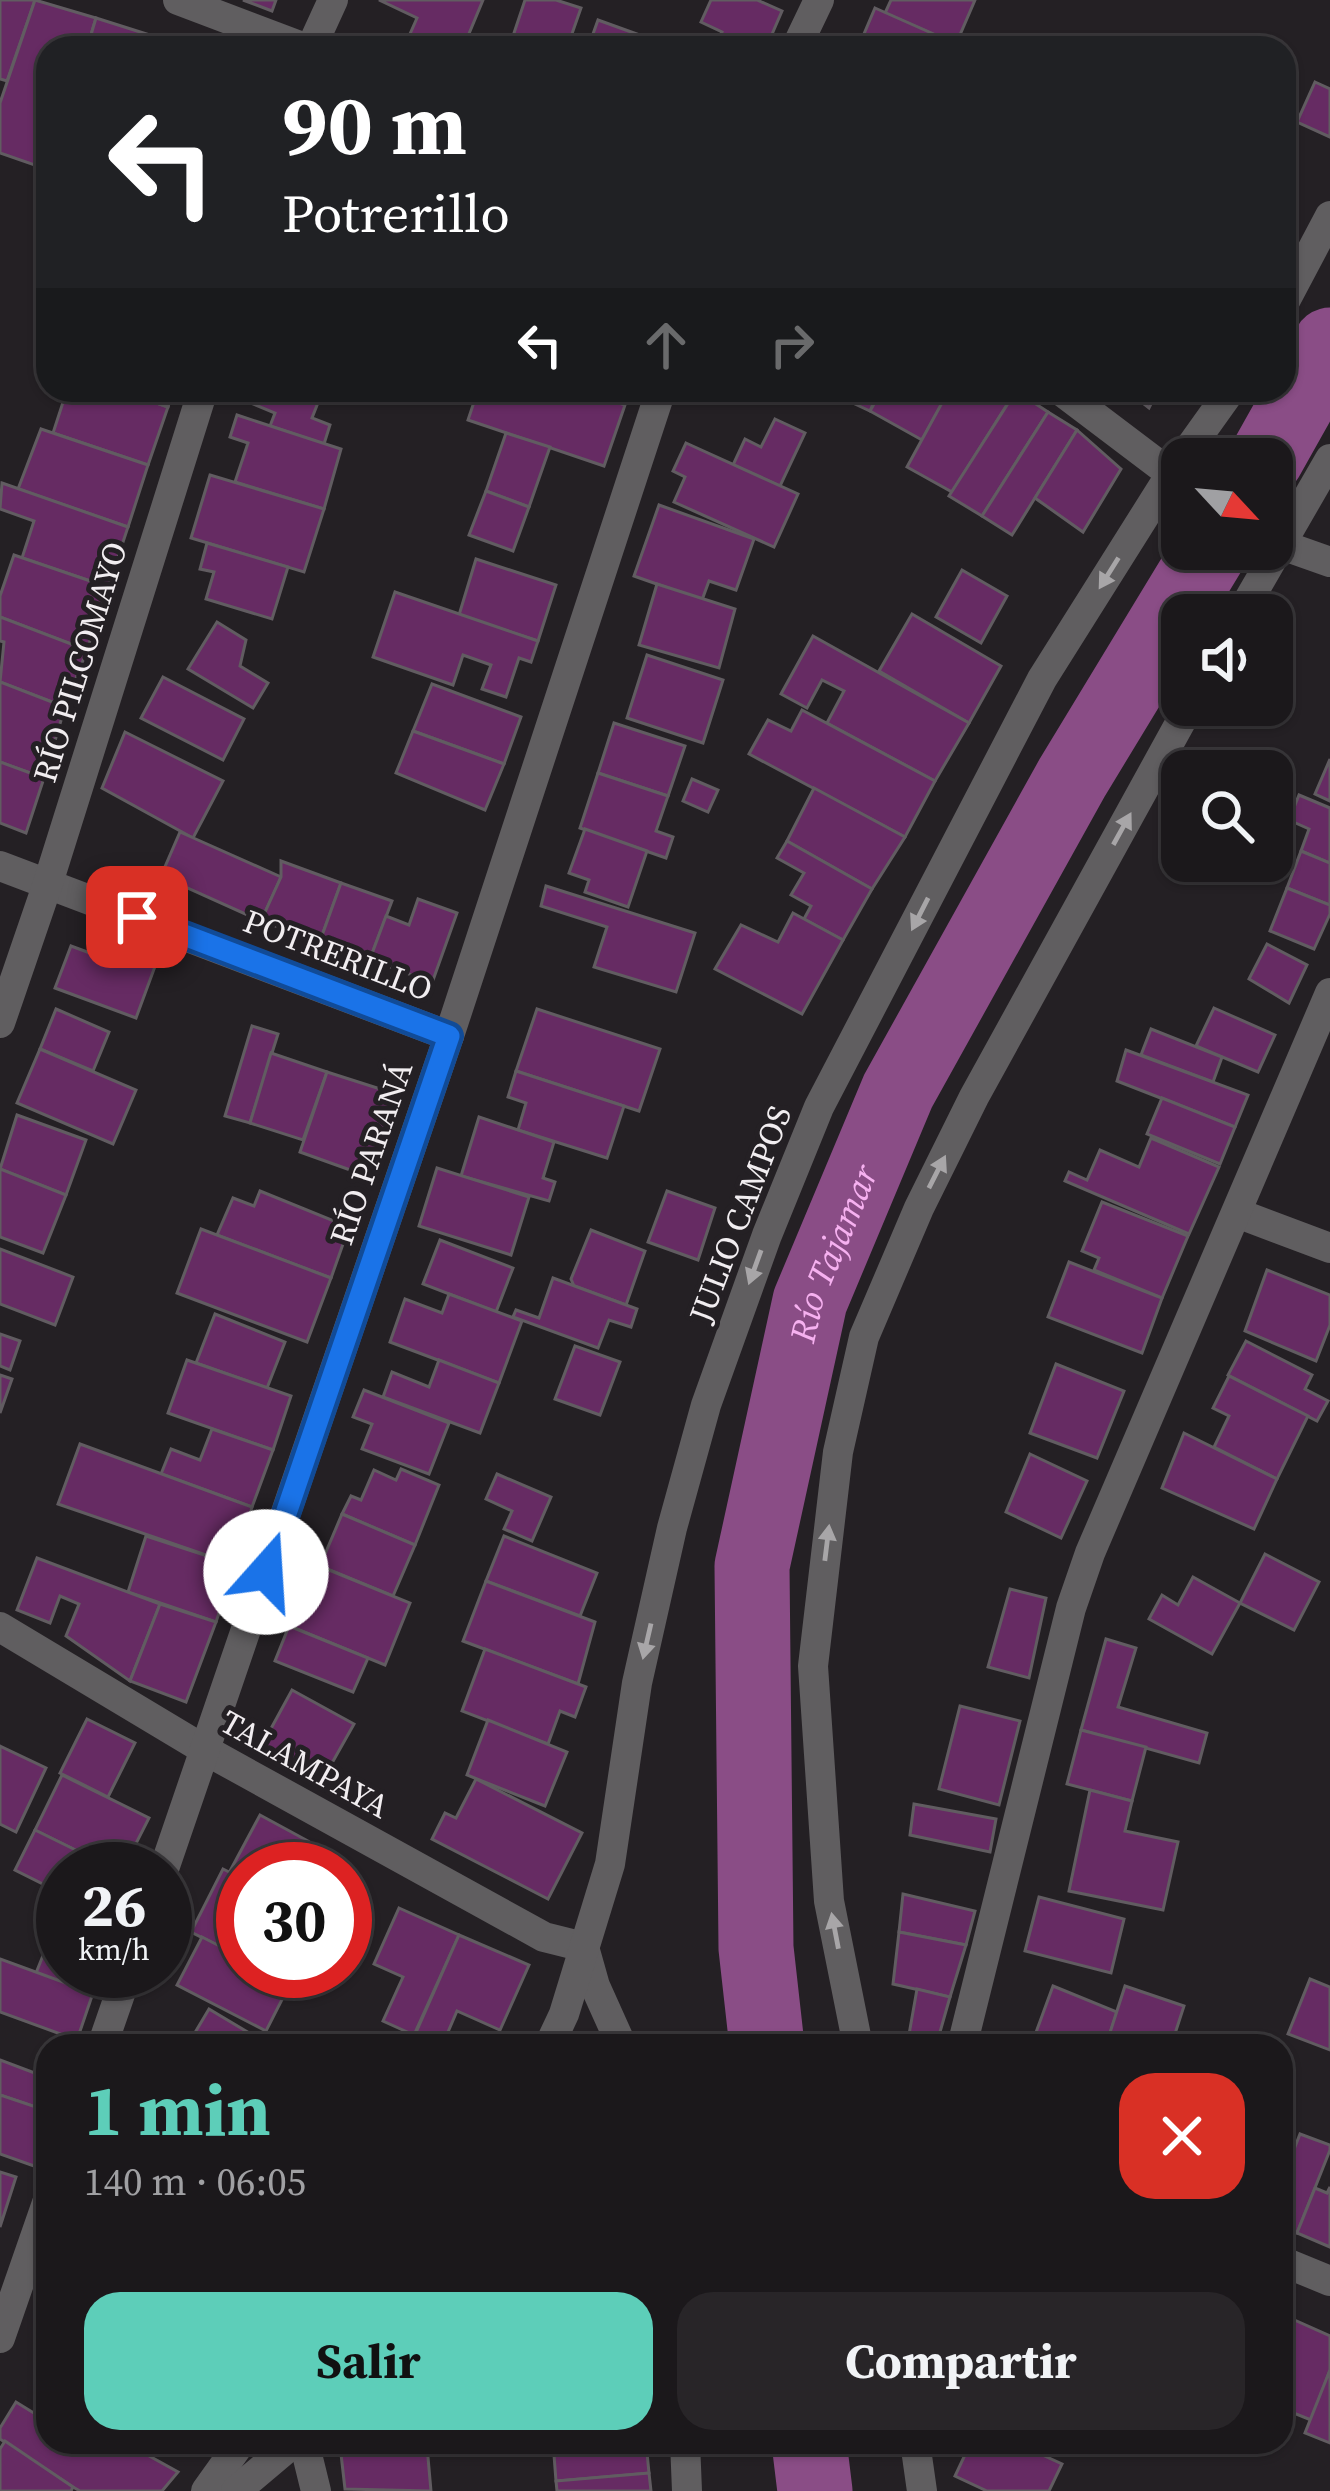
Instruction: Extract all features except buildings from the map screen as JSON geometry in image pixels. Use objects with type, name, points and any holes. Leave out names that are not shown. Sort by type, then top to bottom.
[{"type":"street","points":[[178,0],[276,36]]},
{"type":"street","points":[[314,36],[333,0]]},
{"type":"street","points":[[802,36],[819,0]]},
{"type":"street","points":[[1296,280],[1330,216]]},
{"type":"street","name":"RÍO PILCOMAYO","points":[[0,1023],[199,402]]},
{"type":"street","name":"RÍO PARANÁ","points":[[173,1842],[449,1036],[658,402]]},
{"type":"street","points":[[1076,402],[1161,466]]},
{"type":"street","name":"JULIO CAMPOS","points":[[1197,438],[1223,402]]},
{"type":"street","points":[[1293,521],[1330,459]]},
{"type":"street","name":"JULIO CAMPOS","points":[[555,2034],[610,1864],[637,1683],[672,1528],[706,1405],[767,1235],[820,1107],[1042,679],[1161,490]]},
{"type":"street","points":[[1293,549],[1330,562]]},
{"type":"street","points":[[856,2034],[829,1901],[813,1666],[838,1452],[864,1336],[974,1097],[1178,726]]},
{"type":"street","name":"POTRERILLO","points":[[0,866],[449,1036]]},
{"type":"street","points":[[965,2034],[1071,1608],[1090,1553],[1330,993]]},
{"type":"street","points":[[1237,1213],[1330,1248]]},
{"type":"street","name":"TALAMPAYA","points":[[0,1627],[205,1750],[544,1937],[584,1947]]},
{"type":"street","points":[[584,1947],[617,2034]]},
{"type":"street","points":[[106,2034],[119,1998]]},
{"type":"street","points":[[0,2338],[36,2234]]},
{"type":"street","points":[[1293,2265],[1330,2281]]},
{"type":"street","points":[[206,2491],[233,2454]]},
{"type":"street","points":[[236,2491],[280,2454]]},
{"type":"street","points":[[307,2454],[316,2491]]},
{"type":"street","points":[[686,2454],[688,2491]]},
{"type":"street","points":[[917,2454],[922,2491]]},
{"type":"waterway","name":"Río Tajamar","points":[[1278,438],[1330,345]]},
{"type":"waterway","name":"Río Tajamar","points":[[766,2034],[756,1948],[752,1566],[810,1301],[898,1091],[1072,778],[1198,570]]},
{"type":"waterway","name":"Río Tajamar","points":[[810,2454],[815,2491]]},
{"type":"route","points":[[137,917],[449,1036],[266,1572]]}]
